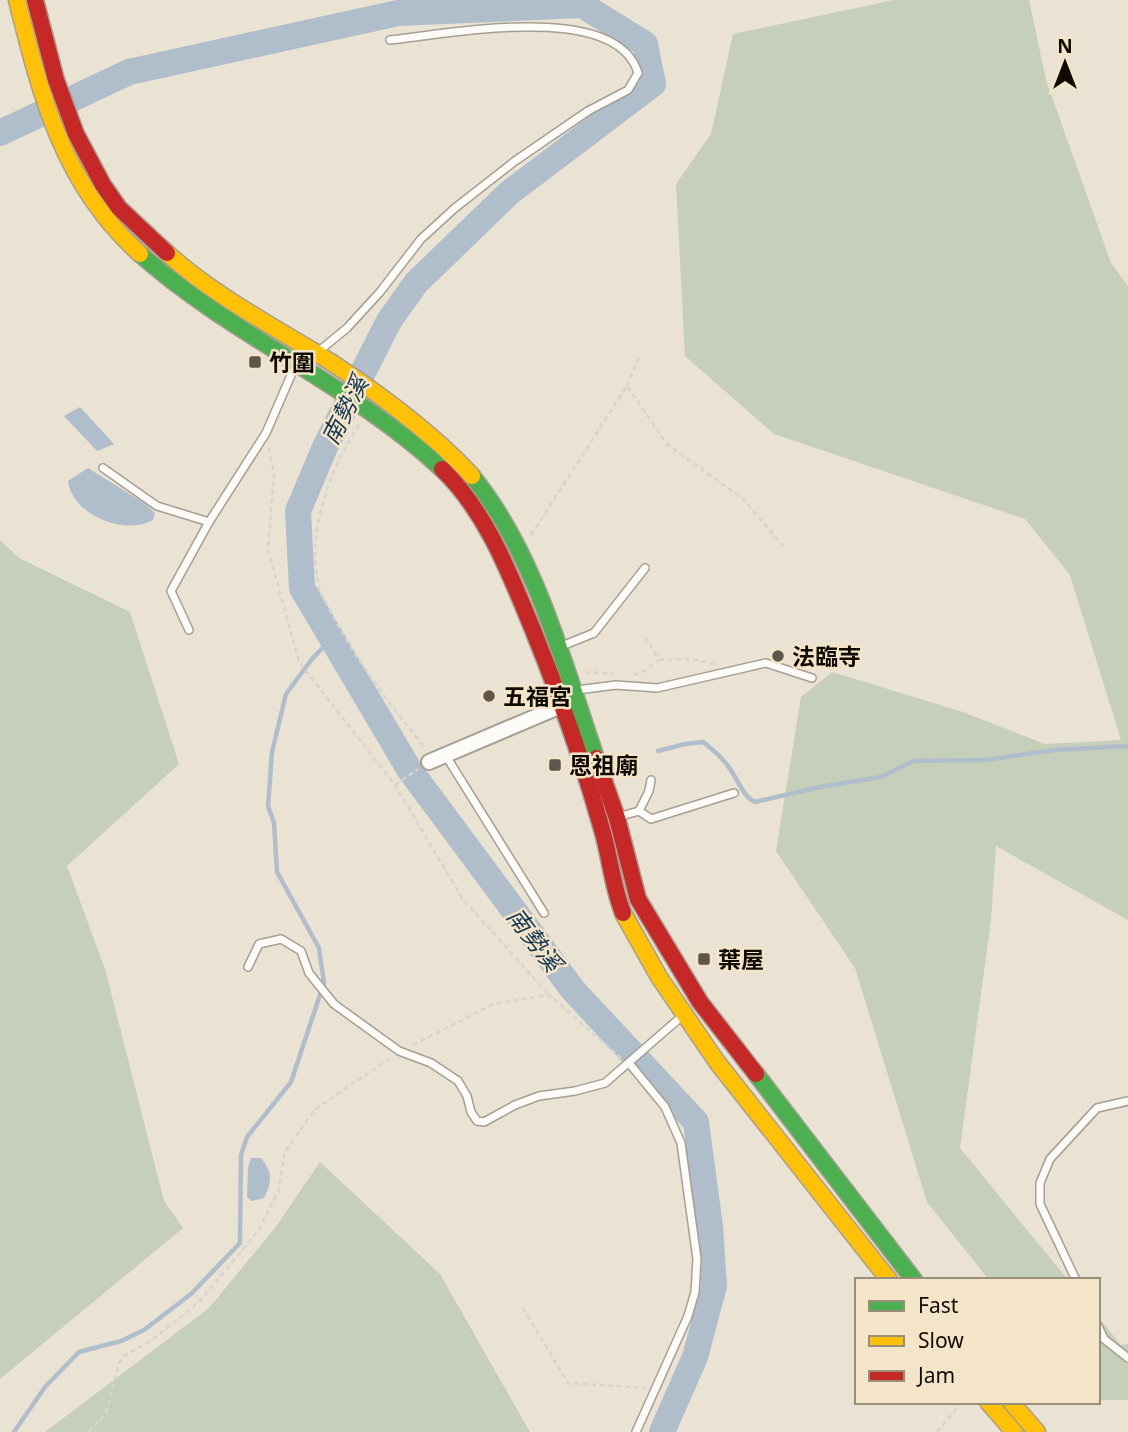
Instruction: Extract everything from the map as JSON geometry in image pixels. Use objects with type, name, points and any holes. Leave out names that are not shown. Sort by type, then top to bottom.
[{"type":"street","points":[[17,0],[38,85],[60,143],[75,173],[102,214],[151,265],[321,377],[432,461],[463,491],[486,524],[541,646],[602,827],[619,904],[679,1018],[886,1278]]},
{"type":"street","points":[[36,0],[56,80],[76,134],[103,185],[119,208],[177,262],[234,303],[316,353],[378,396],[444,448],[492,501],[521,551],[558,648],[617,818],[638,899],[700,1002],[912,1278]]},
{"type":"street","points":[[297,362],[316,353]]},
{"type":"street","points":[[503,561],[521,551]]},
{"type":"street","points":[[436,760],[561,706],[573,690]]},
{"type":"street","points":[[602,827],[617,818]]},
{"type":"street","points":[[679,1018],[700,1002]]},
{"type":"street","points":[[990,1404],[1014,1432]]},
{"type":"street","points":[[1013,1404],[1037,1432]]},
{"type":"lane","points":[[316,353],[347,328],[380,292],[421,239],[455,208],[588,111],[628,89],[638,73],[635,61],[619,44],[570,28],[550,25],[390,40]]},
{"type":"lane","points":[[189,630],[171,590],[209,522],[266,433],[297,362]]},
{"type":"lane","points":[[103,468],[157,506],[209,522]]},
{"type":"lane","points":[[558,648],[594,633],[645,568]]},
{"type":"lane","points":[[573,690],[616,685],[657,688],[766,663],[812,678]]},
{"type":"lane","points":[[436,760],[544,913]]},
{"type":"lane","points":[[617,818],[639,811],[649,791],[651,780]]},
{"type":"lane","points":[[639,811],[651,819],[734,793]]},
{"type":"lane","points":[[248,967],[259,944],[281,939],[301,951],[309,973],[334,1004],[399,1051],[430,1063],[458,1081],[467,1096],[471,1112],[477,1121],[484,1122],[515,1105],[539,1096],[605,1083],[679,1018]]},
{"type":"lane","points":[[629,1063],[665,1107],[681,1143],[698,1259],[695,1292],[688,1316],[636,1432]]},
{"type":"lane","points":[[1075,1278],[1040,1204],[1040,1183],[1051,1159],[1097,1108],[1128,1101]]},
{"type":"lane","points":[[1100,1330],[1104,1339],[1128,1358]]},
{"type":"path","points":[[521,551],[627,386],[640,355]]},
{"type":"path","points":[[627,386],[667,444],[743,499],[785,548]]},
{"type":"path","points":[[365,409],[334,468],[322,509],[315,554],[319,589],[348,643],[398,715],[436,760],[395,785]]},
{"type":"path","points":[[266,433],[274,474],[268,550],[299,662],[395,785],[463,898],[549,995],[629,1063]]},
{"type":"path","points":[[646,638],[659,660]]},
{"type":"path","points":[[632,675],[644,671],[659,660],[708,661],[732,670]]},
{"type":"path","points":[[573,690],[581,678],[590,672],[622,674]]},
{"type":"path","points":[[89,1432],[106,1413],[119,1363],[124,1356],[152,1340],[199,1302],[258,1231],[278,1192],[285,1152],[314,1110],[399,1051],[494,1004],[549,995]]},
{"type":"path","points":[[523,1308],[568,1383],[656,1388]]},
{"type":"path","points":[[937,1432],[960,1404]]},
{"type":"green space","points":[[894,0],[1029,0],[1046,80],[1111,263],[1128,286],[1128,920],[996,846],[991,920],[960,1148],[1066,1278],[987,1278],[927,1202],[855,968],[776,851],[801,697],[832,672],[963,712],[1045,744],[1121,740],[1070,575],[1025,519],[774,434],[685,356],[676,184],[711,134],[733,34]]},
{"type":"green space","points":[[0,540],[19,558],[130,612],[179,764],[67,866],[105,969],[164,1201],[183,1228],[0,1379]]},
{"type":"green space","points":[[320,1162],[440,1274],[530,1432],[45,1432],[209,1308],[275,1228]]},
{"type":"green space","points":[[1100,1319],[1121,1345],[1128,1344],[1128,1400],[1100,1400]]},
{"type":"water","points":[[80,407],[114,444],[97,451],[64,416]]},
{"type":"water","points":[[88,468],[144,503],[155,513],[153,520],[141,524],[114,524],[101,519],[79,504],[68,481]]},
{"type":"water","points":[[251,1158],[261,1158],[270,1177],[264,1198],[252,1201],[247,1197]]},
{"type":"waterway","name":"南勢溪","points":[[0,133],[129,72],[398,13],[582,5],[645,44],[653,84],[509,193],[416,283],[389,321],[325,447],[298,511],[302,588],[409,769],[573,990],[696,1122],[710,1227],[714,1286],[695,1357],[662,1432]]},
{"type":"waterway","points":[[14,1432],[45,1387],[79,1352],[121,1341],[144,1330],[191,1294],[240,1243],[241,1155],[247,1137],[291,1082],[324,983],[319,948],[277,872],[274,823],[268,806],[272,752],[286,694],[312,659],[332,638]]},
{"type":"waterway","points":[[658,751],[703,742],[722,759],[743,791],[755,802],[881,777],[913,761],[986,760],[1054,750],[1128,746]]},
{"type":"traffic: fast","points":[[140,254],[213,310],[369,411],[442,469]]},
{"type":"traffic: fast","points":[[472,476],[514,540],[531,575],[596,758]]},
{"type":"traffic: fast","points":[[756,1074],[912,1278]]},
{"type":"traffic: slow","points":[[17,0],[46,104],[74,169],[92,199],[140,254]]},
{"type":"traffic: slow","points":[[167,253],[219,293],[333,363],[375,393],[418,425],[472,476]]},
{"type":"traffic: slow","points":[[623,913],[659,977],[717,1062],[887,1278]]},
{"type":"traffic: slow","points":[[990,1404],[1014,1432]]},
{"type":"traffic: slow","points":[[1013,1404],[1037,1432]]},
{"type":"traffic: jam","points":[[35,0],[56,80],[76,134],[103,185],[119,208],[167,253]]},
{"type":"traffic: jam","points":[[442,469],[458,486],[484,524],[506,565],[533,630],[586,776],[623,913]]},
{"type":"traffic: jam","points":[[596,758],[617,818],[638,899],[700,1002],[756,1074]]},
{"type":"place","name":"竹圍","points":[[255,362]]},
{"type":"place","name":"法臨寺","points":[[778,656]]},
{"type":"place","name":"五福宮","points":[[489,696]]},
{"type":"place","name":"恩祖廟","points":[[555,765]]},
{"type":"place","name":"葉屋","points":[[704,959]]}]
